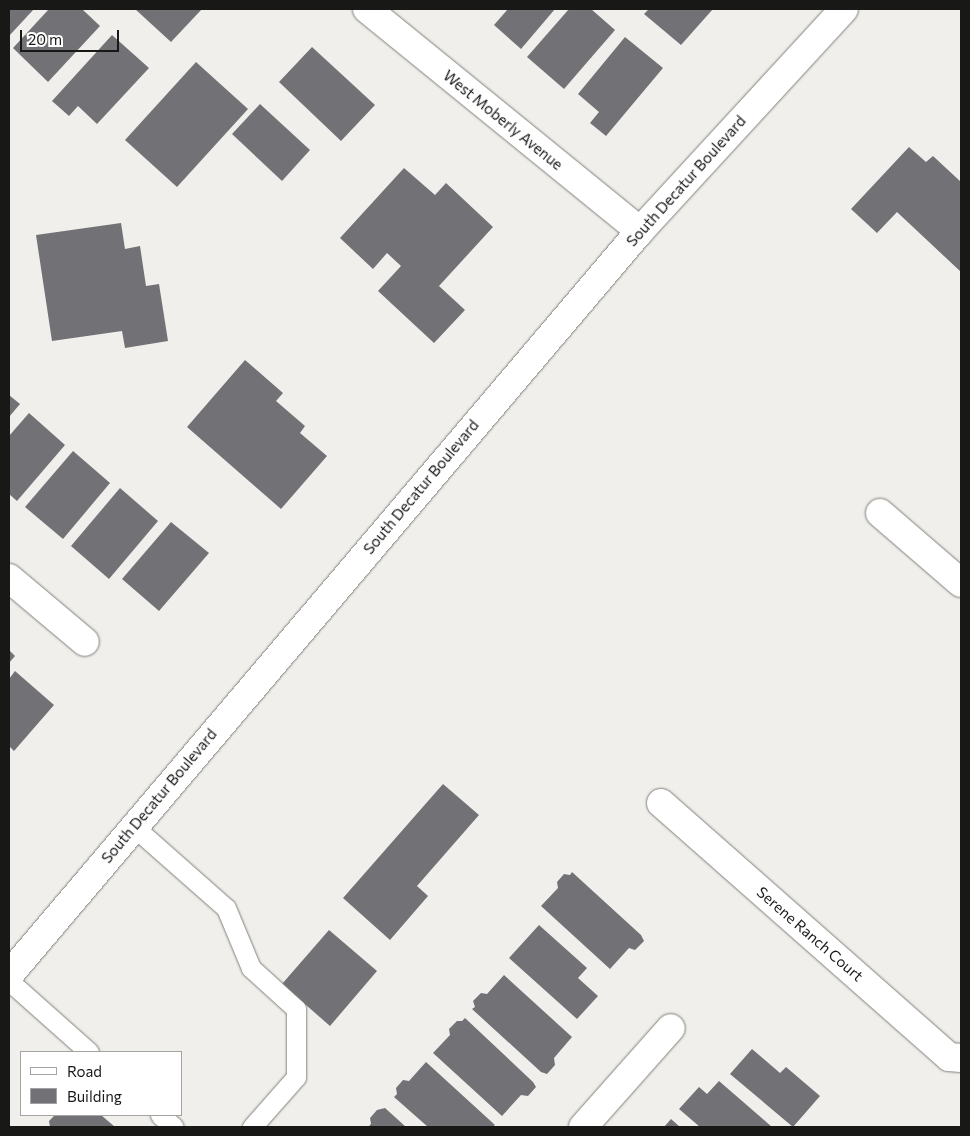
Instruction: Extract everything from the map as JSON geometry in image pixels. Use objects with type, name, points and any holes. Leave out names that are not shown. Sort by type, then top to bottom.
[{"type":"main road","name":"West Moberly Avenue","points":[[367,9],[640,231]]},
{"type":"main road","name":"South Decatur Boulevard","points":[[9,975],[133,826],[640,231],[844,9]]},
{"type":"main road","points":[[880,513],[961,583]]},
{"type":"main road","points":[[9,578],[85,642]]},
{"type":"main road","name":"Serene Ranch Court","points":[[661,803],[949,1057],[961,1058]]},
{"type":"main road","points":[[583,1127],[671,1028]]},
{"type":"lane","points":[[133,826],[226,908],[251,968],[296,1008],[296,1077],[252,1127]]},
{"type":"lane","points":[[9,981],[88,1051]]},
{"type":"lane","points":[[161,1116],[174,1127]]},
{"type":"building","points":[[9,9],[34,9],[9,36]]},
{"type":"building","points":[[49,9],[82,9],[100,26],[48,82],[13,48]]},
{"type":"building","points":[[135,9],[202,9],[171,42]]},
{"type":"building","points":[[508,9],[555,9],[521,49],[494,25]]},
{"type":"building","points":[[569,9],[591,9],[615,30],[564,89],[527,57]]},
{"type":"building","points":[[649,9],[713,9],[681,45],[644,14]]},
{"type":"building","points":[[112,35],[149,68],[97,124],[78,106],[69,116],[52,101]]},
{"type":"building","points":[[625,37],[663,68],[606,136],[590,123],[599,112],[578,94]]},
{"type":"building","points":[[312,47],[375,105],[341,141],[279,82]]},
{"type":"building","points":[[196,62],[248,109],[177,187],[125,140]]},
{"type":"building","points":[[260,104],[310,150],[282,181],[232,134]]},
{"type":"building","points":[[909,147],[926,162],[933,156],[961,182],[961,272],[897,212],[877,233],[851,209]]},
{"type":"building","points":[[404,168],[435,195],[446,183],[493,227],[439,286],[465,310],[434,343],[378,291],[401,266],[387,253],[373,269],[340,238]]},
{"type":"building","points":[[121,223],[125,249],[140,246],[146,286],[159,284],[168,341],[125,348],[122,331],[52,341],[36,235]]},
{"type":"building","points":[[245,360],[283,393],[276,401],[305,426],[300,433],[327,456],[281,509],[187,427]]},
{"type":"building","points":[[9,395],[20,404],[9,417]]},
{"type":"building","points":[[29,413],[65,445],[17,501],[9,494],[9,436]]},
{"type":"building","points":[[73,451],[110,483],[63,539],[25,507]]},
{"type":"building","points":[[120,488],[158,521],[109,579],[71,546]]},
{"type":"building","points":[[171,522],[209,553],[159,611],[122,579]]},
{"type":"building","points":[[9,650],[15,656],[9,663]]},
{"type":"building","points":[[15,671],[54,705],[14,751],[9,746],[9,679]]},
{"type":"building","points":[[443,784],[479,815],[417,886],[428,896],[390,940],[343,898]]},
{"type":"building","points":[[572,872],[641,935],[644,941],[635,950],[629,948],[610,969],[541,906],[558,888],[557,882],[564,874],[570,875]]},
{"type":"building","points":[[539,925],[587,968],[578,978],[598,996],[577,1019],[509,958]]},
{"type":"building","points":[[329,930],[377,971],[330,1026],[282,984]]},
{"type":"building","points":[[504,975],[572,1037],[554,1058],[555,1065],[547,1074],[541,1072],[472,1009],[475,1007],[473,1001],[481,993],[487,994]]},
{"type":"building","points":[[465,1018],[536,1087],[528,1096],[521,1095],[502,1116],[433,1053],[450,1035],[449,1029],[457,1021],[462,1021]]},
{"type":"building","points":[[752,1049],[780,1073],[786,1067],[820,1096],[793,1127],[730,1074]]},
{"type":"building","points":[[426,1062],[495,1125],[492,1127],[428,1127],[394,1097],[397,1094],[396,1088],[403,1080],[409,1081]]},
{"type":"building","points":[[719,1081],[772,1127],[700,1127],[679,1109],[699,1087],[707,1094]]},
{"type":"building","points":[[385,1108],[406,1127],[368,1127],[371,1124],[370,1118],[377,1110]]},
{"type":"building","points":[[54,1116],[102,1116],[115,1127],[50,1127],[49,1121]]},
{"type":"building","points":[[671,1119],[680,1127],[664,1127]]}]
